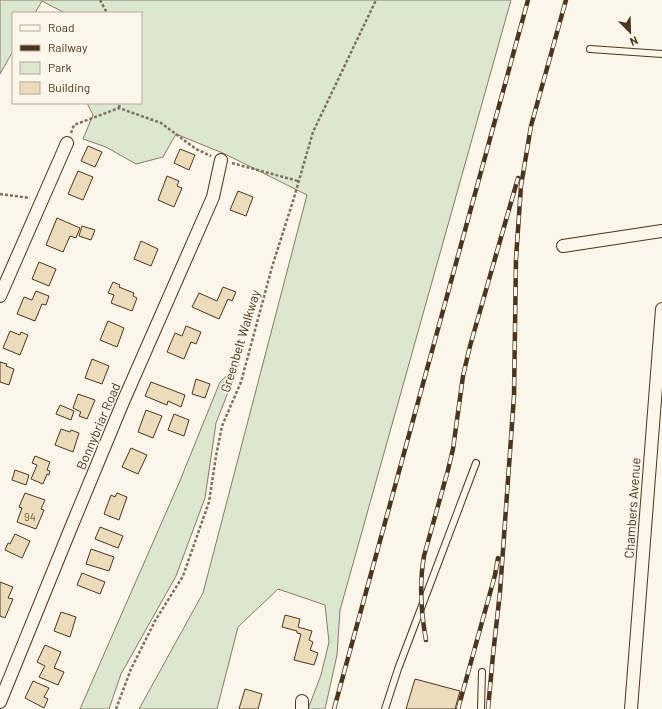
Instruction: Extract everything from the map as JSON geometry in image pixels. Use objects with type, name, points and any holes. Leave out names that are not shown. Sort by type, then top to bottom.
[{"type":"street","points":[[0,296],[67,143]]},
{"type":"street","name":"Bonnybriar Road","points":[[0,702],[117,416],[213,197],[221,160]]},
{"type":"street","points":[[563,246],[662,231]]},
{"type":"street","name":"Chambers Avenue","points":[[631,709],[662,309]]},
{"type":"lane","points":[[590,49],[662,54]]},
{"type":"lane","points":[[385,709],[398,669],[476,463]]},
{"type":"lane","points":[[481,709],[482,672]]},
{"type":"path","points":[[100,0],[106,12]]},
{"type":"path","name":"Greenbelt Walkway","points":[[116,709],[130,669],[183,576],[209,502],[222,426],[241,382],[272,267],[313,132],[376,0]]},
{"type":"path","points":[[119,108],[120,104]]},
{"type":"path","points":[[67,143],[74,125],[119,108],[161,123],[196,149],[221,160],[298,181]]},
{"type":"path","points":[[0,194],[43,199]]},
{"type":"green space","points":[[0,0],[511,0],[340,610],[337,655],[325,709],[308,709],[321,675],[329,642],[325,605],[278,589],[238,627],[217,709],[139,709],[203,593],[307,195],[225,154],[176,134],[163,157],[136,164],[106,147],[83,139],[93,115],[88,104],[142,104],[142,12],[63,12],[42,1],[36,12],[12,12],[12,53],[0,74]]},
{"type":"green space","points":[[239,364],[216,423],[205,498],[176,576],[121,674],[109,709],[80,709],[179,483],[220,382]]},
{"type":"building","points":[[88,146],[102,152],[95,167],[81,161]]},
{"type":"building","points":[[180,149],[195,155],[189,170],[174,163]]},
{"type":"building","points":[[78,171],[93,177],[83,200],[68,194]]},
{"type":"building","points":[[167,176],[179,181],[177,186],[182,188],[174,207],[158,200]]},
{"type":"building","points":[[238,191],[253,197],[246,216],[230,210]]},
{"type":"building","points":[[57,218],[80,228],[76,238],[70,236],[63,252],[46,245]]},
{"type":"building","points":[[82,226],[95,230],[91,240],[79,236]]},
{"type":"building","points":[[141,241],[158,249],[151,266],[134,259]]},
{"type":"building","points":[[39,262],[56,269],[49,286],[32,279]]},
{"type":"building","points":[[113,282],[120,285],[119,287],[134,293],[133,296],[137,298],[132,311],[111,303],[114,295],[108,293]]},
{"type":"building","points":[[223,287],[236,292],[232,301],[228,299],[219,319],[192,307],[199,293],[217,301]]},
{"type":"building","points":[[36,291],[49,296],[46,305],[42,304],[35,321],[17,314],[24,297],[32,300]]},
{"type":"building","points":[[108,321],[124,328],[117,347],[100,340]]},
{"type":"building","points":[[186,326],[201,332],[196,344],[191,342],[184,359],[167,352],[175,333],[182,336]]},
{"type":"building","points":[[10,331],[20,335],[21,332],[28,335],[20,355],[3,348]]},
{"type":"building","points":[[92,359],[109,366],[102,384],[85,378]]},
{"type":"building","points":[[0,362],[7,364],[6,366],[14,369],[9,385],[0,382]]},
{"type":"building","points":[[196,379],[210,384],[205,398],[192,394]]},
{"type":"building","points":[[151,382],[185,395],[181,407],[168,401],[167,405],[145,396]]},
{"type":"building","points":[[78,394],[95,400],[87,419],[79,416],[81,412],[73,408]]},
{"type":"building","points":[[60,405],[74,411],[71,420],[56,414]]},
{"type":"building","points":[[146,410],[162,416],[153,438],[138,432]]},
{"type":"building","points":[[174,414],[189,420],[184,436],[168,430]]},
{"type":"building","points":[[61,429],[79,433],[73,452],[55,445]]},
{"type":"building","points":[[131,448],[147,455],[138,474],[122,467]]},
{"type":"building","points":[[35,456],[50,462],[47,470],[50,471],[49,475],[47,474],[43,484],[31,479],[37,465],[32,463]]},
{"type":"building","points":[[15,470],[29,475],[26,485],[12,480]]},
{"type":"building","points":[[25,493],[45,500],[41,509],[44,510],[36,529],[17,522],[22,508],[19,507]]},
{"type":"building","points":[[117,493],[127,497],[119,520],[104,514],[111,495],[115,497]]},
{"type":"building","points":[[100,527],[123,536],[118,548],[95,539]]},
{"type":"building","points":[[15,534],[30,541],[22,558],[5,550]]},
{"type":"building","points":[[91,549],[114,557],[109,571],[86,564]]},
{"type":"building","points":[[82,573],[105,582],[100,594],[77,585]]},
{"type":"building","points":[[0,582],[13,587],[8,598],[13,599],[5,618],[0,616]]},
{"type":"building","points":[[61,612],[76,617],[70,637],[54,631]]},
{"type":"building","points":[[285,615],[300,619],[298,627],[312,631],[309,640],[313,642],[310,650],[318,653],[314,665],[294,660],[301,634],[297,633],[297,631],[282,627]]},
{"type":"building","points":[[45,645],[61,652],[54,668],[64,672],[58,685],[39,677],[45,666],[37,662]]},
{"type":"building","points":[[415,679],[460,691],[455,709],[406,709]]},
{"type":"building","points":[[33,681],[49,688],[44,697],[48,699],[44,708],[25,698]]},
{"type":"building","points":[[245,689],[262,694],[258,709],[239,709]]},
{"type":"railway","points":[[334,709],[528,0]]},
{"type":"railway","points":[[488,709],[500,592],[514,396],[516,259],[521,186],[531,126],[566,0]]},
{"type":"railway","points":[[426,640],[421,598],[422,566],[453,449],[463,376],[470,346],[518,178]]},
{"type":"railway","points":[[458,709],[495,575],[498,558]]}]
